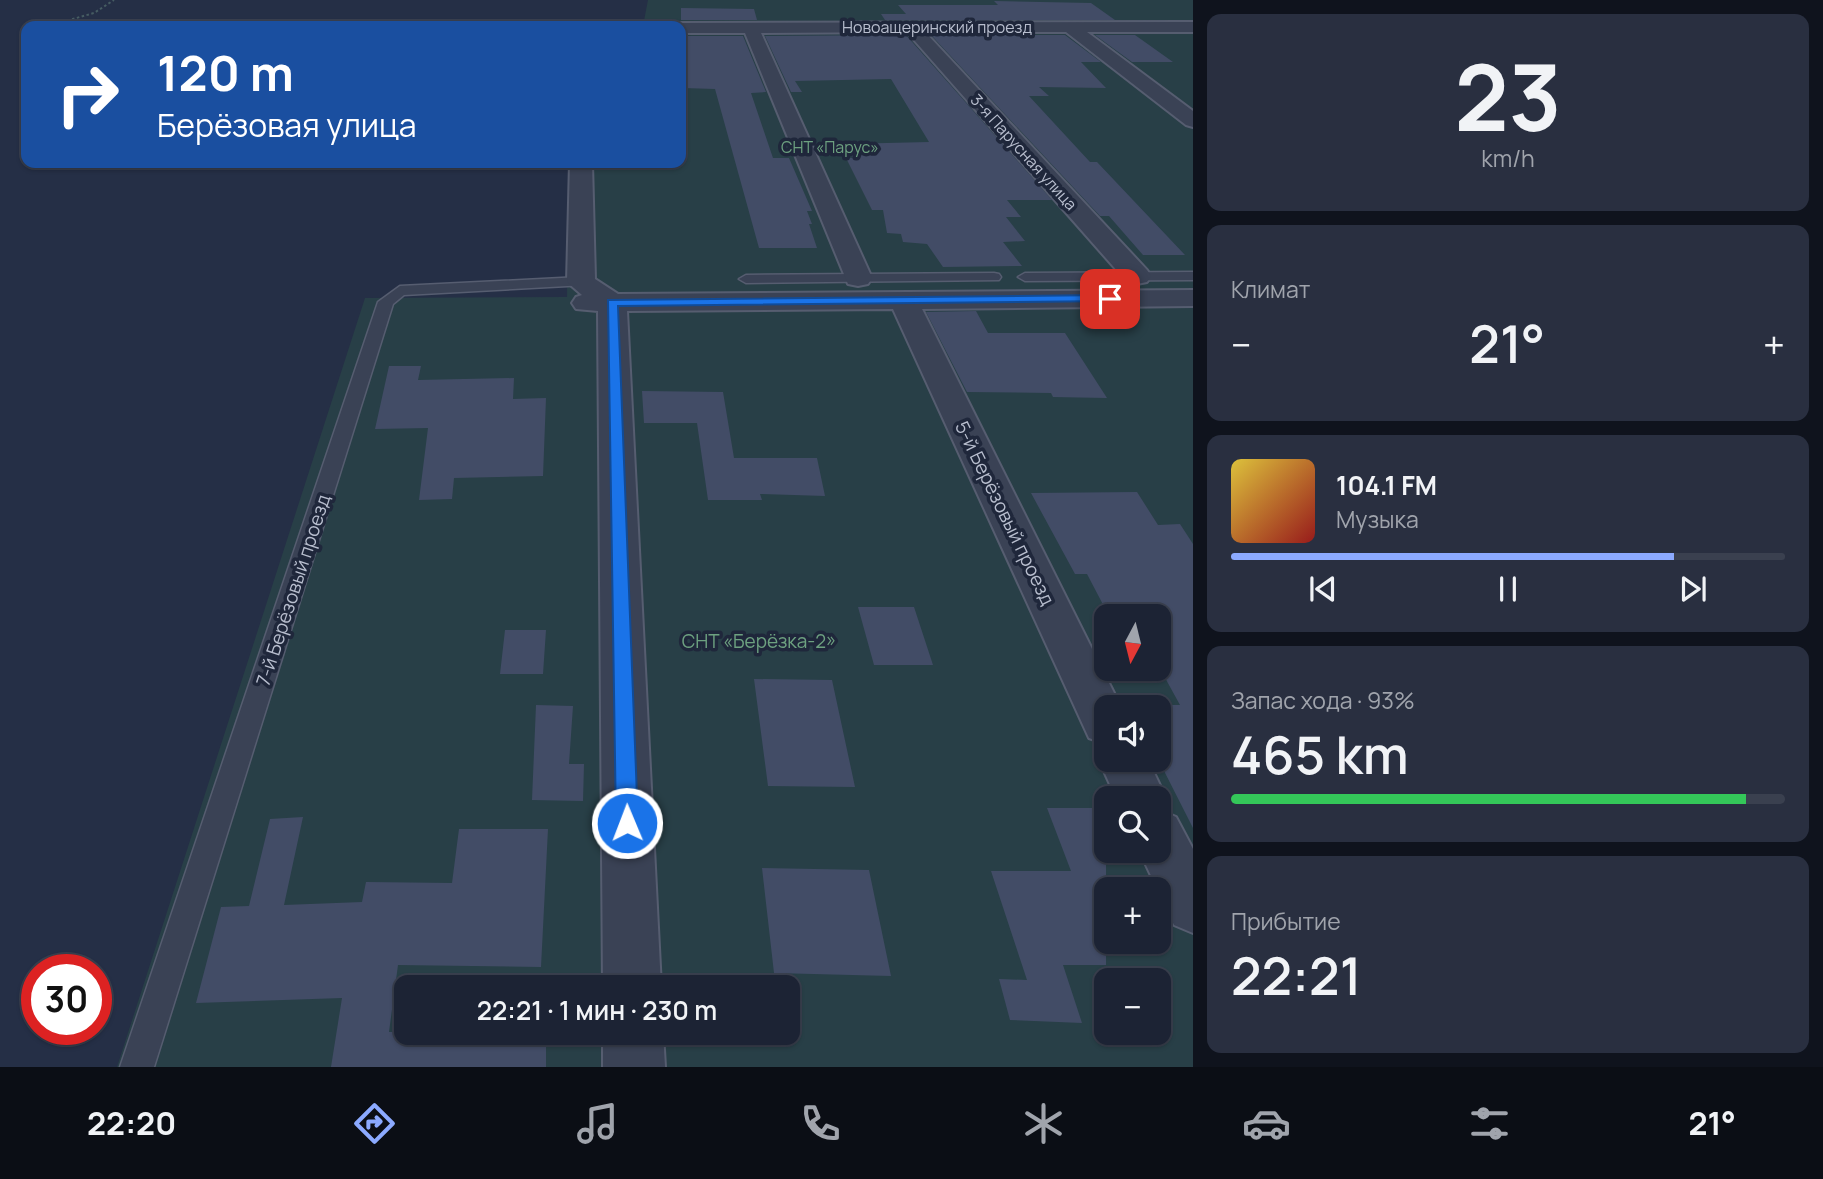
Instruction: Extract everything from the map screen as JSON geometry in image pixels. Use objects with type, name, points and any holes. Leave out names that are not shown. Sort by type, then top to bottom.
[{"type":"street","points":[[768,9],[775,27]]},
{"type":"street","points":[[870,9],[882,27]]},
{"type":"street","points":[[981,9],[999,27]]},
{"type":"street","points":[[1101,14],[1118,27]]},
{"type":"street","name":"Новоащеринский проезд","points":[[686,27],[1161,27],[1188,34]]},
{"type":"street","points":[[751,27],[772,83],[858,278]]},
{"type":"street","name":"3-я Парусная улица","points":[[911,27],[1137,276]]},
{"type":"street","points":[[1070,27],[1193,121]]},
{"type":"street","points":[[581,168],[631,975]]},
{"type":"street","points":[[588,296],[904,302],[1192,294]]},
{"type":"street","name":"5-й Берёзовый проезд","points":[[904,302],[1094,699]]},
{"type":"street","points":[[1171,861],[1193,906]]},
{"type":"street","points":[[633,1045],[634,1067]]},
{"type":"lane","points":[[1025,277],[1137,276],[1192,294]]},
{"type":"lane","points":[[746,279],[994,277]]},
{"type":"lane","name":"7-й Берёзовый проезд","points":[[137,1067],[386,302],[400,291],[588,296]]},
{"type":"path","points":[[66,21],[94,13],[114,0]]},
{"type":"green space","name":"СНТ «Берёзка-2»","points":[[648,0],[1193,0],[1193,1067],[117,1067],[365,298],[567,297],[569,168],[686,168],[686,21],[644,21]]},
{"type":"building","points":[[994,1],[1091,3],[1115,20],[885,20],[881,14],[906,14],[898,5],[998,5]]},
{"type":"building","points":[[681,8],[754,9],[757,20],[681,20]]},
{"type":"building","points":[[906,35],[1052,200],[1007,200],[1021,217],[1006,217],[1025,241],[1003,242],[1022,266],[943,267],[927,244],[903,242],[901,234],[887,233],[883,210],[872,210],[846,158],[853,158],[844,144],[929,142],[891,79],[795,81],[802,92],[791,92],[765,36]]},
{"type":"building","points":[[931,35],[1065,35],[1101,62],[1081,62],[1106,88],[1039,87],[1049,96],[1029,96],[1090,162],[1097,162],[1185,255],[1143,255],[1109,216],[1100,216]]},
{"type":"building","points":[[1095,35],[1135,35],[1173,62],[1132,62]]},
{"type":"building","points":[[686,36],[743,36],[766,92],[751,93],[773,158],[789,158],[812,211],[807,211],[817,248],[759,248],[715,89],[686,88]]},
{"type":"building","points":[[976,311],[988,333],[1065,333],[1107,398],[1053,397],[1051,393],[967,392],[926,312]]},
{"type":"building","points":[[389,366],[421,366],[418,380],[514,378],[513,399],[546,398],[543,476],[454,478],[452,499],[419,500],[428,428],[375,429]]},
{"type":"building","points":[[642,391],[723,392],[734,458],[817,458],[825,496],[760,494],[762,500],[708,500],[697,423],[644,423]]},
{"type":"building","points":[[1137,492],[1158,525],[1180,524],[1193,544],[1193,828],[1165,772],[1171,772],[1171,705],[1180,705],[1167,681],[1171,681],[1171,604],[1103,604],[1087,574],[1075,574],[1031,493]]},
{"type":"building","points":[[858,607],[914,607],[933,665],[874,665]]},
{"type":"building","points":[[505,630],[546,630],[543,674],[500,674]]},
{"type":"building","points":[[754,679],[832,680],[855,787],[768,786]]},
{"type":"building","points":[[536,705],[573,706],[569,764],[584,764],[583,801],[532,800]]},
{"type":"building","points":[[1047,808],[1094,808],[1094,863],[1106,863],[1106,877],[1094,877],[1094,954],[1106,954],[1106,965],[1063,965],[1082,1023],[1010,1020],[999,979],[1027,980],[991,871],[1071,871]]},
{"type":"building","points":[[303,817],[284,905],[362,902],[366,882],[452,883],[459,829],[548,829],[541,967],[398,965],[397,975],[394,975],[389,1032],[394,1032],[394,1045],[546,1045],[546,1067],[331,1067],[342,998],[196,1003],[221,907],[249,906],[270,819]]},
{"type":"building","points":[[762,868],[869,870],[891,976],[774,973]]},
{"type":"route","points":[[627,823],[612,303],[1110,299]]},
{"type":"park label","name":"СНТ «Парус»","points":[[830,147]]}]
